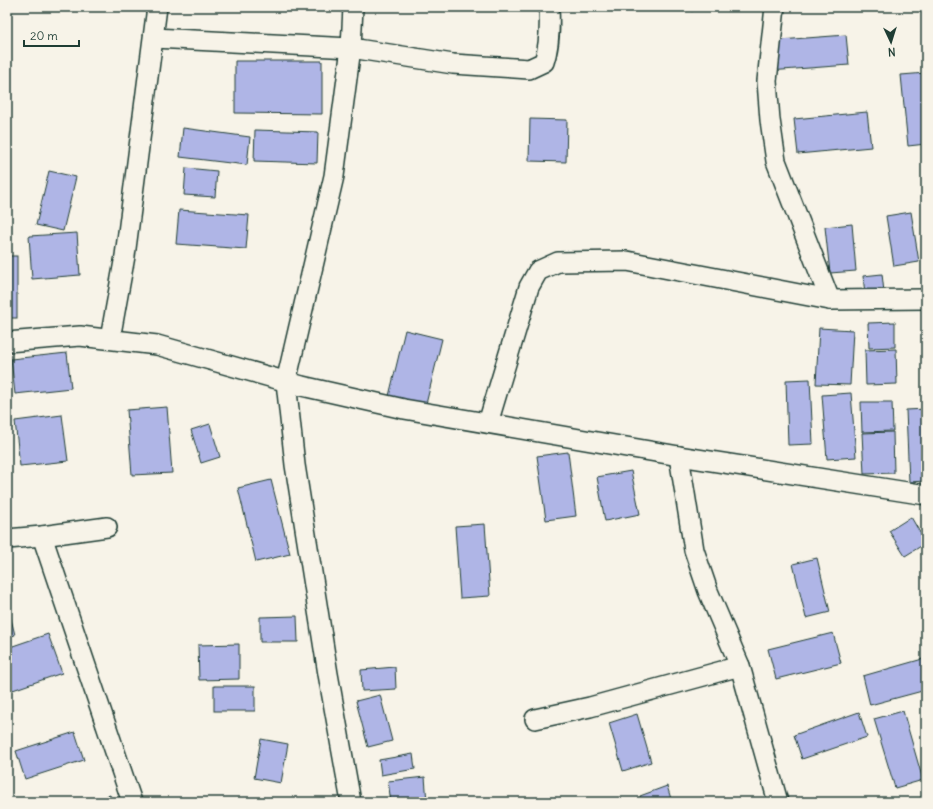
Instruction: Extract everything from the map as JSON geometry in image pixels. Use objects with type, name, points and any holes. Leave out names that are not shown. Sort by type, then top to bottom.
[{"type":"street","points":[[110,339],[125,256],[157,7]]},
{"type":"street","points":[[351,802],[328,674],[295,466],[286,382],[334,176],[351,48],[353,7]]},
{"type":"street","points":[[154,38],[351,48],[453,64],[529,69],[544,62],[548,48],[550,30],[549,7]]},
{"type":"street","points":[[775,7],[766,81],[776,161],[830,300]]},
{"type":"street","points":[[488,423],[529,288],[538,271],[558,262],[627,260],[830,300],[926,299]]},
{"type":"street","points":[[7,342],[80,336],[157,345],[286,382],[404,409],[679,456],[926,495]]},
{"type":"street","points":[[679,456],[694,550],[708,591],[740,666],[778,802]]},
{"type":"street","points":[[7,539],[107,527]]},
{"type":"street","points":[[42,536],[132,802]]},
{"type":"street","points":[[535,719],[590,707],[740,666]]},
{"type":"building","points":[[691,7],[715,7],[691,11]]},
{"type":"building","points":[[846,35],[849,65],[769,71],[767,41]]},
{"type":"building","points":[[235,61],[322,61],[322,114],[235,113]]},
{"type":"building","points":[[926,73],[926,144],[908,146],[901,75]]},
{"type":"building","points":[[867,112],[871,147],[798,154],[794,119]]},
{"type":"building","points":[[530,119],[567,120],[566,162],[529,161]]},
{"type":"building","points":[[183,128],[250,137],[247,165],[180,157]]},
{"type":"building","points":[[255,130],[318,132],[317,163],[254,161]]},
{"type":"building","points":[[186,168],[217,171],[215,197],[184,195]]},
{"type":"building","points":[[49,171],[76,177],[63,231],[36,225]]},
{"type":"building","points":[[179,210],[249,215],[246,249],[176,244]]},
{"type":"building","points":[[911,212],[919,262],[894,266],[886,216]]},
{"type":"building","points":[[852,224],[856,271],[830,273],[825,227]]},
{"type":"building","points":[[77,233],[80,275],[32,279],[29,236]]},
{"type":"building","points":[[7,256],[17,256],[17,318],[7,318]]},
{"type":"building","points":[[882,274],[884,292],[865,294],[863,276]]},
{"type":"building","points":[[895,322],[895,347],[869,348],[868,323]]},
{"type":"building","points":[[819,328],[853,330],[850,385],[816,384]]},
{"type":"building","points":[[405,330],[442,339],[426,404],[389,396]]},
{"type":"building","points":[[896,349],[897,384],[866,385],[865,350]]},
{"type":"building","points":[[67,353],[71,388],[15,394],[11,359]]},
{"type":"building","points":[[810,379],[813,444],[788,445],[786,380]]},
{"type":"building","points":[[851,393],[856,457],[827,459],[822,395]]},
{"type":"building","points":[[861,402],[892,402],[893,431],[862,432]]},
{"type":"building","points":[[167,407],[172,473],[132,475],[127,410]]},
{"type":"building","points":[[926,409],[926,481],[909,482],[906,410]]},
{"type":"building","points":[[62,415],[68,461],[20,466],[15,421]]},
{"type":"building","points":[[210,424],[220,457],[201,463],[191,430]]},
{"type":"building","points":[[893,432],[894,473],[864,474],[862,433]]},
{"type":"building","points":[[568,452],[576,516],[546,520],[537,456]]},
{"type":"building","points":[[631,471],[640,514],[605,521],[597,477]]},
{"type":"building","points":[[271,480],[290,554],[256,562],[238,488]]},
{"type":"building","points":[[911,517],[926,543],[905,556],[889,531]]},
{"type":"building","points":[[485,524],[490,596],[460,598],[455,526]]},
{"type":"building","points":[[817,558],[830,612],[806,618],[793,564]]},
{"type":"building","points":[[7,615],[10,615],[15,635],[7,637]]},
{"type":"building","points":[[297,616],[298,642],[260,642],[260,617]]},
{"type":"building","points":[[833,633],[841,663],[776,679],[768,649]]},
{"type":"building","points":[[48,634],[62,673],[7,692],[7,648]]},
{"type":"building","points":[[239,644],[239,679],[199,680],[198,645]]},
{"type":"building","points":[[926,658],[926,690],[870,705],[863,676]]},
{"type":"building","points":[[395,667],[396,689],[362,691],[361,670]]},
{"type":"building","points":[[214,686],[255,686],[255,711],[214,711]]},
{"type":"building","points":[[380,695],[392,741],[368,747],[356,701]]},
{"type":"building","points":[[903,711],[923,780],[895,788],[874,719]]},
{"type":"building","points":[[859,712],[867,737],[802,759],[794,735]]},
{"type":"building","points":[[637,714],[651,762],[623,771],[609,723]]},
{"type":"building","points":[[75,732],[84,760],[25,779],[16,751]]},
{"type":"building","points":[[261,739],[288,744],[281,783],[254,778]]},
{"type":"building","points":[[413,754],[415,769],[381,775],[379,760]]},
{"type":"building","points":[[425,777],[427,802],[391,802],[388,781]]},
{"type":"building","points":[[667,786],[672,802],[642,802],[640,796]]},
{"type":"building","points":[[110,795],[112,802],[89,802]]}]
